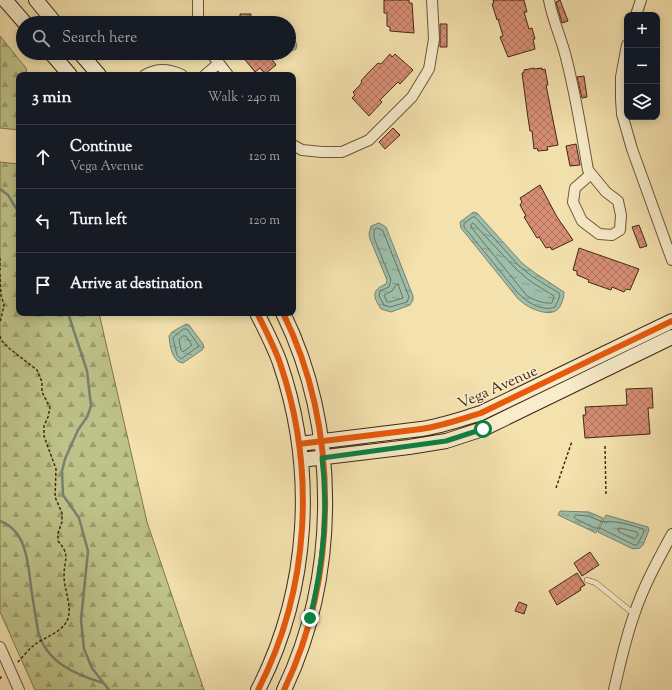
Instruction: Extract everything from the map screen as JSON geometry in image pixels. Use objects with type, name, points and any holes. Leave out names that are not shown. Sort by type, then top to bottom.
[{"type":"main road","points":[[5,0],[19,16]]},
{"type":"main road","points":[[36,0],[49,16]]},
{"type":"main road","points":[[57,60],[67,72]]},
{"type":"main road","points":[[86,60],[96,72]]},
{"type":"main road","points":[[258,316],[279,362],[288,391],[299,444],[303,498],[302,533],[296,582],[288,614],[277,647],[258,690]]},
{"type":"main road","points":[[284,316],[302,358],[317,414],[321,442],[326,508],[322,562],[317,592],[298,657],[284,690]]},
{"type":"main road","name":"Vega Avenue","points":[[299,444],[435,427],[481,413],[672,321]]},
{"type":"main road","name":"Vega Avenue","points":[[301,460],[420,445],[446,441],[467,435],[498,422],[672,338]]},
{"type":"street","points":[[198,0],[198,16]]},
{"type":"street","points":[[296,146],[302,150],[342,152],[369,140],[412,97],[429,69],[434,39],[432,0]]},
{"type":"street","points":[[549,0],[551,13],[564,50],[588,170],[606,192],[618,201],[621,215],[620,230],[612,235],[599,234],[582,221],[573,202],[575,188],[591,174]]},
{"type":"street","points":[[637,12],[641,0]]},
{"type":"street","points":[[626,48],[621,77],[622,114],[632,149],[672,260]]},
{"type":"street","points":[[217,60],[226,72]]},
{"type":"street","points":[[209,72],[220,64]]},
{"type":"street","points":[[151,72],[166,70],[172,72]]},
{"type":"street","points":[[614,690],[634,614],[672,534]]},
{"type":"street","points":[[0,647],[18,690]]},
{"type":"lane","points":[[587,580],[596,583],[634,614]]},
{"type":"path","points":[[0,258],[0,270]]},
{"type":"path","points":[[0,274],[1,295],[4,305],[0,323]]},
{"type":"path","points":[[0,336],[1,340],[10,349],[36,370],[42,382],[42,392],[50,408],[44,426],[44,436],[56,469],[55,497],[62,513],[62,522],[58,533],[58,542],[65,549],[67,560],[64,570],[64,578],[69,615],[62,628],[34,645],[17,664]]},
{"type":"path","points":[[556,488],[572,441]]},
{"type":"path","points":[[605,446],[606,496]]},
{"type":"path","points":[[0,679],[2,675]]},
{"type":"green space","points":[[0,36],[16,56],[16,60],[20,60],[26,68],[27,72],[16,72],[16,130],[0,128]]},
{"type":"green space","points":[[0,162],[16,164],[16,316],[100,316],[147,522],[204,690],[35,690],[0,612]]},
{"type":"water","points":[[474,212],[477,213],[522,263],[564,292],[563,300],[558,309],[549,313],[543,312],[531,308],[517,298],[461,228],[460,222]]},
{"type":"water","points":[[379,223],[386,227],[413,296],[413,300],[410,305],[391,312],[381,309],[375,297],[376,291],[381,286],[386,284],[387,280],[369,234],[371,226]]},
{"type":"water","points":[[186,324],[189,325],[204,347],[183,363],[176,360],[174,357],[169,336],[172,332]]},
{"type":"water","points":[[560,511],[589,512],[603,518],[596,533],[558,515]]},
{"type":"water","points":[[606,515],[648,527],[649,530],[643,545],[640,548],[633,549],[598,532]]},
{"type":"building","points":[[384,0],[409,0],[409,3],[412,3],[414,33],[390,31],[390,27],[387,26],[387,13],[384,13]]},
{"type":"building","points":[[493,0],[524,0],[527,12],[524,12],[529,29],[532,28],[535,39],[533,39],[535,49],[508,57],[500,37],[503,36],[492,4],[494,3]]},
{"type":"building","points":[[560,0],[568,21],[562,23],[556,2]]},
{"type":"building","points":[[240,14],[251,14],[251,16],[240,16]]},
{"type":"building","points":[[440,24],[447,24],[447,47],[440,47]]},
{"type":"building","points":[[390,54],[392,57],[395,54],[413,70],[400,84],[398,82],[380,100],[382,102],[369,116],[352,98],[355,95],[353,92],[360,85],[362,82],[361,81],[367,74],[378,63],[382,63]]},
{"type":"building","points":[[245,60],[272,60],[276,65],[267,72],[263,72],[260,68],[255,72]]},
{"type":"building","points":[[542,68],[542,70],[545,69],[548,85],[546,85],[558,145],[547,147],[548,150],[538,151],[537,148],[534,149],[532,131],[530,131],[522,73],[524,73],[524,70]]},
{"type":"building","points":[[584,76],[587,97],[582,98],[577,77]]},
{"type":"building","points":[[393,128],[400,135],[385,149],[379,142]]},
{"type":"building","points":[[576,144],[580,165],[570,166],[566,146]]},
{"type":"building","points":[[540,185],[557,217],[573,240],[552,250],[550,247],[546,248],[539,237],[537,238],[524,217],[526,216],[520,205],[522,202],[520,198]]},
{"type":"building","points":[[639,225],[647,246],[640,248],[632,227]]},
{"type":"building","points":[[579,248],[639,269],[630,290],[626,289],[624,292],[612,287],[611,290],[588,282],[589,280],[577,275],[577,271],[573,270]]},
{"type":"building","points":[[652,388],[653,408],[648,408],[650,434],[585,438],[583,415],[586,415],[585,407],[627,405],[626,389]]},
{"type":"building","points":[[590,552],[599,565],[582,576],[574,563]]},
{"type":"building","points":[[577,573],[585,585],[580,588],[581,590],[557,605],[549,591]]},
{"type":"building","points":[[519,602],[527,605],[524,614],[515,611]]},
{"type":"waterway","points":[[0,189],[8,195],[16,208]]},
{"type":"waterway","points":[[69,316],[87,371],[91,406],[87,417],[78,430],[65,459],[62,471],[63,495],[79,518],[88,551],[81,620],[84,649],[92,668],[109,690]]},
{"type":"waterway","points":[[0,521],[10,526],[17,533],[22,542],[28,562],[38,631],[47,651],[54,659],[72,671],[103,683]]},
{"type":"cycle path","points":[[258,316],[278,357],[292,403],[299,445],[303,486],[302,528],[297,570],[288,611],[275,651],[258,690]]},
{"type":"cycle path","points":[[284,316],[301,357],[315,404],[322,452],[325,501],[323,550],[315,599],[302,645],[284,690]]},
{"type":"cycle path","points":[[299,444],[429,428],[481,413],[672,321]]},
{"type":"route","points":[[310,618],[317,592],[322,562],[325,526],[326,508],[322,458],[446,441],[483,429]]}]
